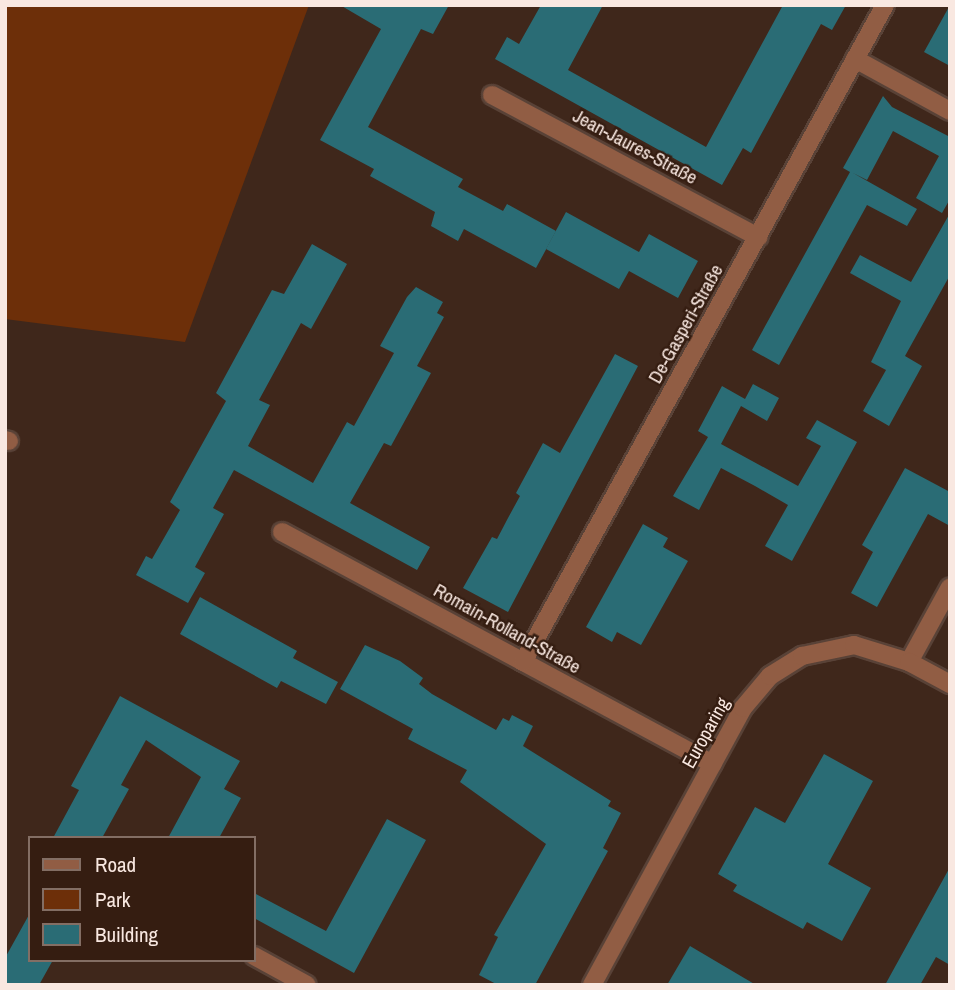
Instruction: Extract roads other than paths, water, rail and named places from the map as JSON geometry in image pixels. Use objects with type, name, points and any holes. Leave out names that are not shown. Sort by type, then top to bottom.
[{"type":"street","name":"De-Gasperi-Straße","points":[[523,662],[885,5]]},
{"type":"street","points":[[855,59],[950,111]]},
{"type":"street","name":"Jean-Jaures-Straße","points":[[492,95],[758,237]]},
{"type":"street","name":"Romain-Rolland-Straße","points":[[282,532],[712,764]]},
{"type":"street","points":[[909,662],[950,587]]},
{"type":"street","name":"Europaring","points":[[592,985],[743,708],[770,676],[802,656],[854,645],[909,662],[950,684]]},
{"type":"street","points":[[256,957],[307,985]]}]
